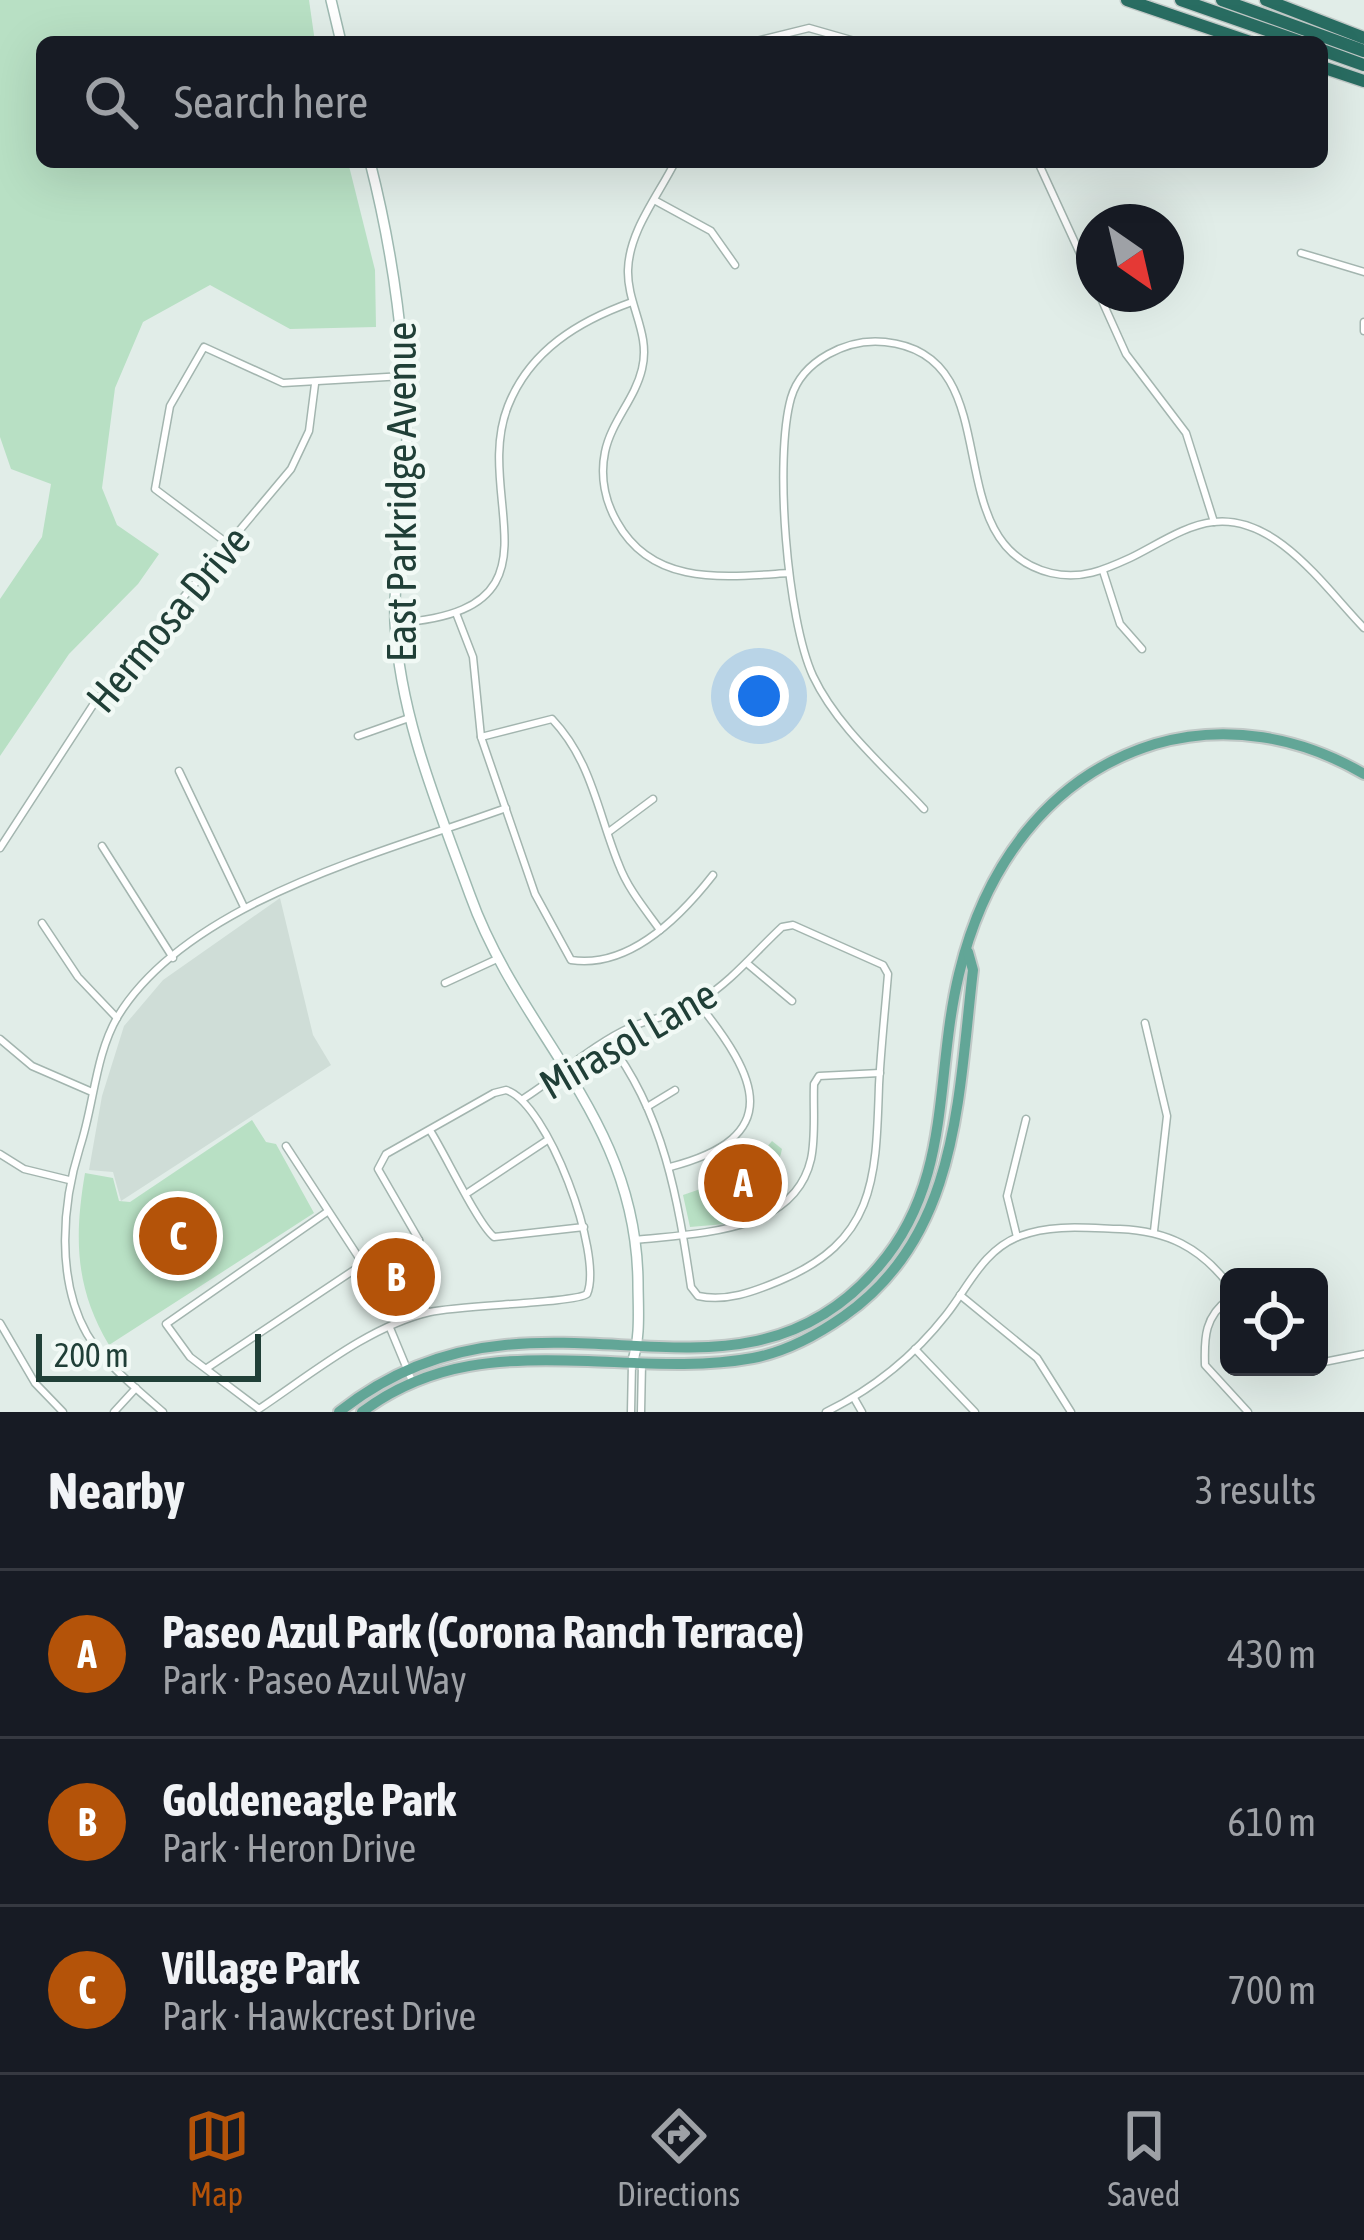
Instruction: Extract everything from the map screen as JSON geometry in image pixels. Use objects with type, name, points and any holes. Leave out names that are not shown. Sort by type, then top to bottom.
[{"type":"highway","points":[[1127,0],[1232,36]]},
{"type":"highway","points":[[1181,0],[1284,36]]},
{"type":"highway","points":[[1222,0],[1322,36]]},
{"type":"highway","points":[[1266,0],[1364,38]]},
{"type":"highway","points":[[1328,38],[1364,51]]},
{"type":"highway","points":[[1328,52],[1364,65]]},
{"type":"highway","points":[[1328,69],[1364,81]]},
{"type":"main road","points":[[331,0],[340,36]]},
{"type":"main road","name":"East Parkridge Avenue","points":[[371,168],[399,296],[406,486],[395,623],[409,718],[497,958],[522,1007],[571,1069],[608,1141],[635,1240],[637,1363]]},
{"type":"main road","points":[[339,1412],[449,1354],[510,1344],[637,1349],[755,1343],[830,1309],[879,1267],[903,1235],[929,1179],[959,971],[985,897],[1019,838],[1063,792],[1122,756],[1196,736],[1243,735],[1304,746],[1364,774]]},
{"type":"main road","points":[[362,1412],[410,1375],[511,1358],[637,1363],[758,1357],[837,1321],[890,1276],[915,1243],[943,1183],[973,970],[968,952]]},
{"type":"street","points":[[776,36],[808,28],[837,36]]},
{"type":"street","points":[[672,168],[630,254],[632,302],[644,339],[643,367],[610,433],[602,470],[619,526],[642,555],[670,570],[700,576],[789,573]]},
{"type":"street","points":[[1041,168],[1076,245]]},
{"type":"street","points":[[656,201],[710,231],[735,265]]},
{"type":"street","points":[[1301,253],[1364,272]]},
{"type":"street","points":[[395,623],[436,621],[478,601],[503,564],[502,436],[508,406],[567,329],[632,302]]},
{"type":"street","points":[[1107,312],[1126,354],[1186,433],[1214,522]]},
{"type":"street","points":[[924,808],[854,734],[814,679],[800,641],[789,573],[785,440],[792,394],[809,370],[836,349],[864,341],[911,348],[949,377],[962,402],[988,522],[1004,544],[1029,565],[1052,573],[1102,571],[1214,522],[1239,524],[1276,540],[1364,628]]},
{"type":"street","points":[[231,546],[155,489],[170,406],[205,347],[262,377],[315,384],[404,376]]},
{"type":"street","name":"Hermosa Drive","points":[[0,848],[93,705],[291,469],[309,430],[315,384]]},
{"type":"street","points":[[1102,571],[1120,624],[1142,649]]},
{"type":"street","points":[[456,613],[473,657],[481,736],[548,925],[571,960],[588,962],[620,953],[660,930],[685,911],[713,875]]},
{"type":"street","points":[[358,736],[409,718]]},
{"type":"street","points":[[481,736],[552,718],[580,755],[617,862],[660,930]]},
{"type":"street","points":[[179,771],[244,907]]},
{"type":"street","points":[[610,831],[653,799]]},
{"type":"street","points":[[164,1412],[87,1333],[65,1251],[69,1180],[117,1018],[173,958],[244,907],[318,874],[506,808]]},
{"type":"street","points":[[102,846],[173,958]]},
{"type":"street","points":[[42,923],[78,977],[117,1018]]},
{"type":"street","name":"Mirasol Lane","points":[[523,1099],[608,1041],[698,1003],[749,965],[782,927],[793,925],[883,964],[888,974],[880,1073]]},
{"type":"street","points":[[445,983],[497,958]]},
{"type":"street","points":[[749,965],[792,1001]]},
{"type":"street","points":[[670,1167],[728,1147],[741,1131],[748,1106],[746,1068],[698,1003]]},
{"type":"street","points":[[1145,1023],[1166,1116],[1154,1231]]},
{"type":"street","points":[[0,1039],[32,1066],[92,1092]]},
{"type":"street","points":[[608,1041],[647,1107],[670,1167],[683,1234],[691,1287],[698,1296],[735,1296],[803,1272],[850,1233],[876,1170],[880,1073],[826,1072],[814,1084],[811,1158],[801,1186],[782,1206],[739,1226],[683,1234],[635,1240]]},
{"type":"street","points":[[327,1212],[166,1324],[171,1337],[260,1409],[390,1328],[426,1312],[501,1301],[570,1301],[587,1294],[591,1265],[584,1227],[547,1140],[523,1099],[506,1090],[386,1154],[377,1168],[418,1240],[426,1312]]},
{"type":"street","points":[[647,1107],[675,1090]]},
{"type":"street","points":[[1017,1237],[1007,1196],[1026,1119]]},
{"type":"street","points":[[431,1132],[469,1192],[483,1228],[494,1237],[584,1227]]},
{"type":"street","points":[[469,1192],[547,1140]]},
{"type":"street","points":[[286,1146],[363,1264]]},
{"type":"street","points":[[0,1154],[24,1169],[69,1180]]},
{"type":"street","points":[[826,1412],[854,1398],[915,1349],[984,1260],[1017,1237],[1049,1228],[1154,1231],[1186,1244],[1220,1276]]},
{"type":"street","points":[[207,1368],[363,1264],[418,1240]]},
{"type":"street","points":[[960,1295],[1037,1358],[1071,1412]]},
{"type":"street","points":[[1220,1306],[1204,1336],[1205,1365],[1248,1412]]},
{"type":"street","points":[[0,1323],[34,1383],[62,1412]]},
{"type":"street","points":[[390,1328],[410,1375]]},
{"type":"street","points":[[915,1349],[976,1412]]},
{"type":"street","points":[[1328,1361],[1364,1354]]},
{"type":"street","points":[[631,1412],[637,1363]]},
{"type":"street","points":[[637,1363],[641,1412]]},
{"type":"street","points":[[114,1412],[136,1388]]},
{"type":"street","points":[[854,1398],[862,1412]]},
{"type":"shaded area","points":[[280,898],[313,1035],[331,1065],[121,1201],[113,1172],[89,1170],[102,1096],[124,1026],[163,980]]},
{"type":"green space","points":[[0,0],[309,0],[314,36],[36,36],[36,168],[350,168],[375,270],[376,327],[290,329],[210,285],[143,322],[115,388],[102,488],[117,525],[159,554],[138,584],[69,654],[0,756],[0,599],[42,537],[51,484],[11,469],[0,437]]},
{"type":"green space","points":[[252,1120],[266,1142],[276,1144],[314,1213],[109,1345],[89,1303],[80,1262],[85,1173],[113,1178],[119,1201],[130,1202]]},
{"type":"green space","points":[[772,1141],[782,1149],[774,1169],[761,1182],[724,1200],[725,1224],[690,1227],[683,1195],[744,1174]]},
{"type":"green space","points":[[411,1249],[420,1305],[394,1320],[384,1288],[369,1267]]},
{"type":"place","name":"Paseo Azul Park (Corona Ranch Terrace)","points":[[743,1183]]},
{"type":"place","name":"Village Park","points":[[178,1236]]},
{"type":"place","name":"Goldeneagle Park","points":[[396,1277]]}]
